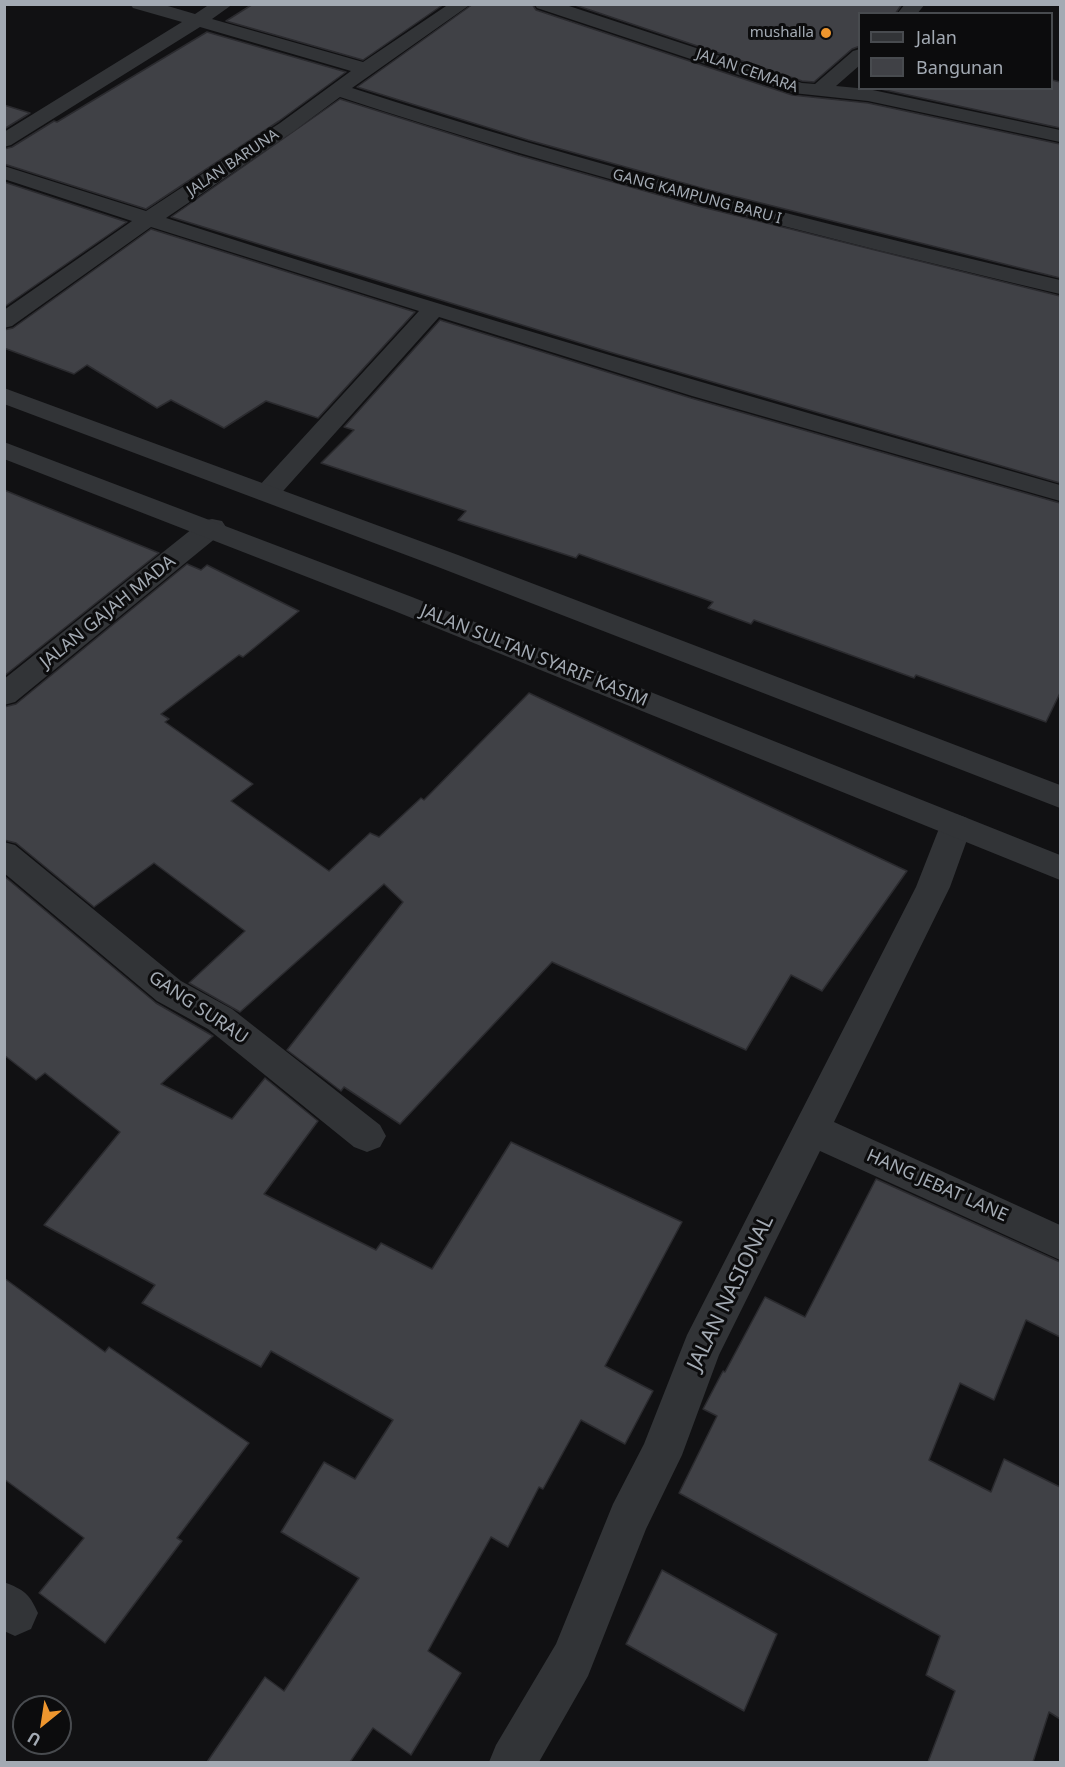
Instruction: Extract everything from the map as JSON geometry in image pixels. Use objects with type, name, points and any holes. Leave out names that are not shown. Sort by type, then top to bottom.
[{"type":"street","points":[[139,4],[366,69]]},
{"type":"street","points":[[4,141],[122,70],[224,4]]},
{"type":"street","name":"JALAN BARUNA","points":[[4,321],[148,219],[462,4]]},
{"type":"street","name":"JALAN CEMARA","points":[[543,4],[800,89],[877,97],[1060,136]]},
{"type":"street","points":[[820,90],[858,57]]},
{"type":"street","name":"GANG KAMPUNG BARU I","points":[[338,90],[671,192],[1060,287]]},
{"type":"street","points":[[4,172],[286,264],[701,391],[1060,493]]},
{"type":"street","points":[[267,493],[435,308]]},
{"type":"street","points":[[4,395],[267,493],[1060,797]]},
{"type":"street","name":"JALAN SULTAN SYARIF KASIM","points":[[4,450],[212,527],[1060,868]]},
{"type":"street","name":"JALAN GAJAH MADA","points":[[4,695],[212,527]]},
{"type":"street","name":"JALAN NASIONAL","points":[[513,1762],[572,1660],[628,1519],[660,1455],[701,1349],[813,1130],[933,887],[956,826]]},
{"type":"street","name":"GANG SURAU","points":[[4,854],[169,992],[220,1019],[367,1136]]},
{"type":"street","name":"HANG JEBAT LANE","points":[[813,1130],[1060,1243]]},
{"type":"building","points":[[253,4],[444,4],[363,60],[226,21]]},
{"type":"building","points":[[473,4],[532,4],[536,10],[792,95],[868,103],[1060,144],[1060,278],[705,189],[528,140],[357,87]]},
{"type":"building","points":[[572,4],[902,4],[896,12],[858,12],[858,47],[852,49],[814,82],[802,81]]},
{"type":"building","points":[[207,32],[346,72],[279,121],[146,209],[4,164],[4,149],[12,147],[54,121],[57,122]]},
{"type":"building","points":[[1053,80],[1060,82],[1060,128],[885,90],[1053,90]]},
{"type":"building","points":[[340,99],[518,155],[698,206],[1060,296],[1060,483],[613,353],[171,217]]},
{"type":"building","points":[[4,105],[30,113],[4,129]]},
{"type":"building","points":[[4,182],[127,222],[4,307]]},
{"type":"building","points":[[151,229],[415,312],[318,418],[266,401],[224,428],[171,400],[157,408],[87,365],[74,374],[4,348],[4,330],[13,328]]},
{"type":"building","points":[[440,320],[691,398],[1060,503],[1060,693],[1046,722],[916,675],[914,678],[754,620],[751,624],[708,608],[713,602],[579,554],[576,558],[458,520],[466,511],[321,463],[354,430],[344,427]]},
{"type":"building","points":[[4,490],[159,553],[4,676]]},
{"type":"building","points":[[187,564],[201,570],[207,565],[299,611],[243,657],[239,655],[161,714],[169,719],[165,722],[253,784],[231,801],[329,871],[370,833],[379,837],[421,798],[424,800],[529,693],[907,871],[822,991],[791,975],[746,1050],[552,962],[400,1124],[344,1087],[341,1091],[287,1050],[403,902],[384,884],[240,1012],[189,983],[245,931],[154,863],[94,907],[16,843],[4,840],[4,707],[16,704]]},
{"type":"building","points":[[4,876],[156,1003],[213,1036],[161,1084],[232,1119],[265,1078],[318,1121],[264,1194],[376,1250],[381,1243],[432,1269],[511,1142],[682,1222],[605,1366],[653,1391],[625,1444],[581,1420],[543,1489],[539,1487],[508,1547],[491,1537],[428,1651],[461,1673],[411,1755],[373,1728],[350,1762],[207,1762],[265,1677],[284,1691],[359,1578],[281,1532],[324,1462],[355,1479],[393,1420],[271,1351],[261,1367],[142,1303],[155,1285],[44,1225],[120,1132],[45,1073],[36,1080],[4,1055]]},
{"type":"building","points":[[876,1179],[1060,1262],[1060,1337],[1026,1320],[994,1400],[960,1383],[929,1460],[991,1492],[1004,1459],[1060,1487],[1060,1719],[1049,1712],[1033,1762],[928,1762],[955,1691],[926,1675],[940,1636],[679,1493],[717,1416],[703,1409],[765,1297],[805,1317]]},
{"type":"building","points":[[4,1278],[105,1352],[109,1347],[249,1443],[177,1538],[182,1541],[105,1643],[39,1593],[84,1538],[4,1479]]},
{"type":"building","points":[[662,1570],[777,1634],[744,1711],[626,1644]]},
{"type":"place","name":"mushalla","points":[[826,33]]}]
